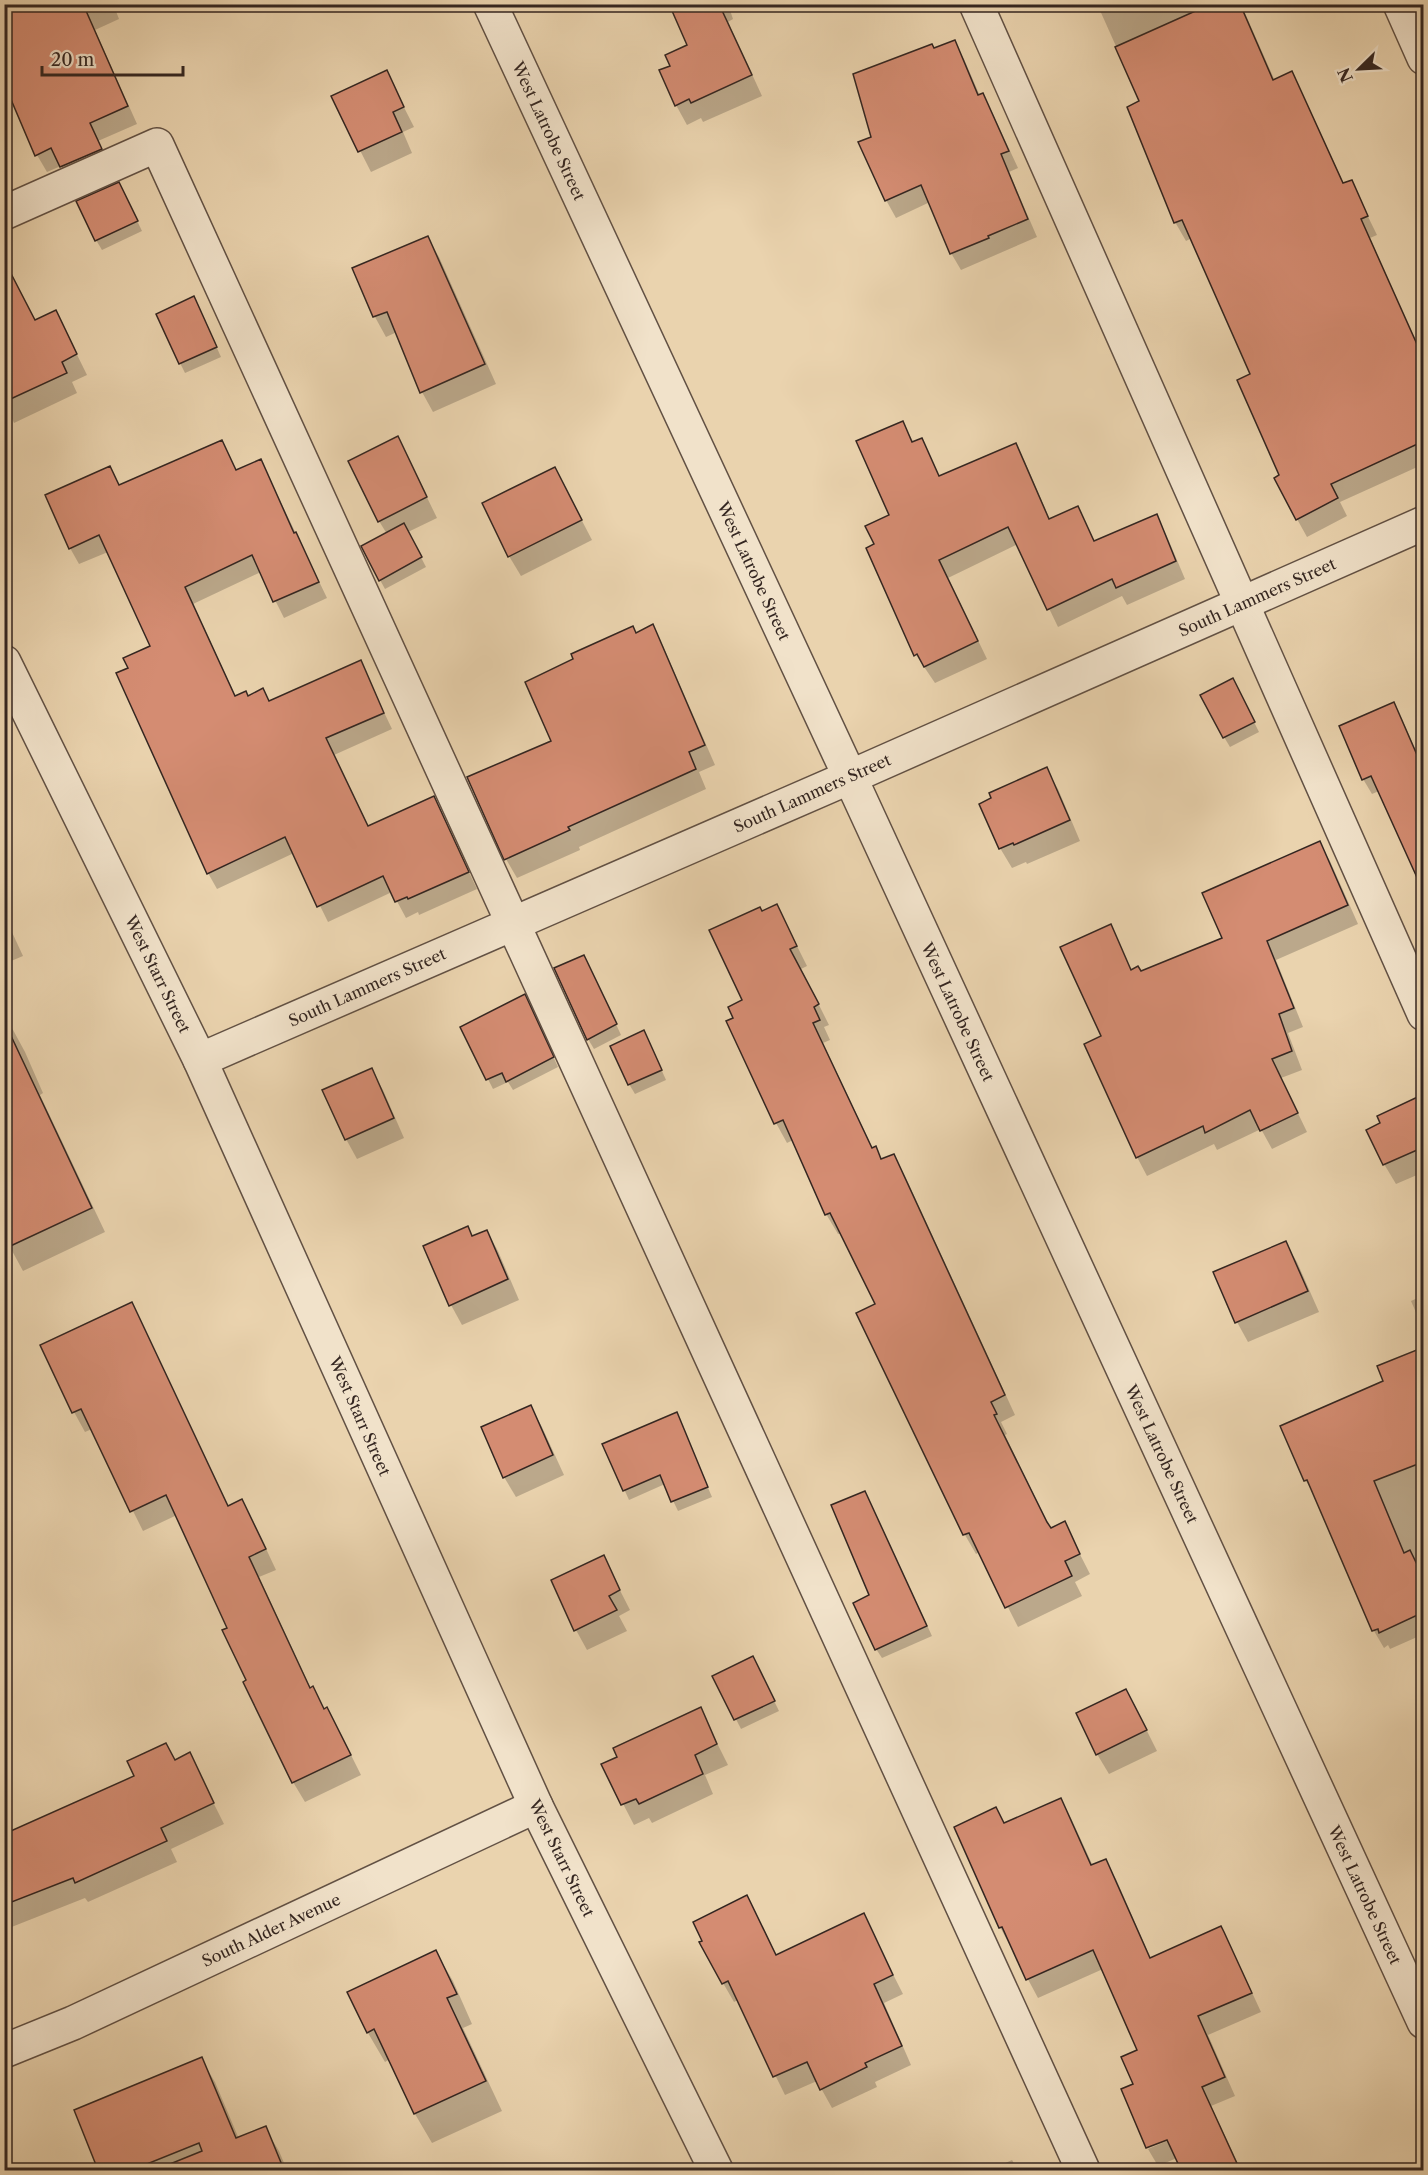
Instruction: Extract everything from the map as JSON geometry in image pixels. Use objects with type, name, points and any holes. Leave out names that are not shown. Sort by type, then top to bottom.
[{"type":"street","name":"West Latrobe Street","points":[[490,4],[850,777],[1424,2022]]},
{"type":"street","points":[[976,4],[1424,1014]]},
{"type":"street","points":[[1400,4],[1424,58]]},
{"type":"street","points":[[4,213],[157,145],[1083,2170]]},
{"type":"street","name":"South Lammers Street","points":[[200,1060],[850,777],[1424,523]]},
{"type":"street","name":"West Starr Street","points":[[4,662],[200,1060],[536,1806],[716,2170]]},
{"type":"street","name":"South Alder Avenue","points":[[4,2051],[73,2023],[536,1806]]},
{"type":"building","points":[[4,4],[83,4],[128,106],[90,123],[102,149],[60,167],[51,148],[35,156],[4,83]]},
{"type":"building","points":[[669,4],[719,4],[752,75],[691,103],[689,99],[675,106],[659,70],[670,66],[665,55],[687,45]]},
{"type":"building","points":[[1211,4],[1240,4],[1273,80],[1292,71],[1343,183],[1352,180],[1368,216],[1361,219],[1424,360],[1424,441],[1331,484],[1338,498],[1296,520],[1274,478],[1279,475],[1237,380],[1250,374],[1182,220],[1174,223],[1127,107],[1139,101],[1115,47]]},
{"type":"building","points":[[955,40],[978,95],[983,93],[1009,151],[1001,154],[1028,219],[950,254],[921,185],[885,201],[858,142],[871,137],[853,74],[932,44],[934,48]]},
{"type":"building","points":[[387,70],[404,107],[393,112],[402,132],[358,152],[331,96]]},
{"type":"building","points":[[119,182],[138,221],[95,241],[76,201]]},
{"type":"building","points":[[428,236],[485,364],[420,393],[387,312],[373,317],[352,268]]},
{"type":"building","points":[[4,260],[35,320],[56,310],[77,354],[62,362],[67,373],[4,402]]},
{"type":"building","points":[[194,296],[217,347],[179,364],[156,314]]},
{"type":"building","points":[[903,421],[912,442],[922,438],[939,476],[1016,443],[1049,519],[1078,506],[1094,541],[1157,514],[1176,561],[1116,588],[1112,579],[1047,610],[1008,527],[939,560],[978,641],[924,667],[917,654],[914,656],[866,548],[874,544],[865,526],[889,515],[856,441]]},
{"type":"building","points":[[398,436],[427,497],[378,522],[348,461]]},
{"type":"building","points":[[222,440],[236,470],[261,459],[319,582],[273,602],[252,555],[185,587],[235,696],[246,691],[248,696],[263,688],[269,701],[361,660],[384,713],[326,738],[368,826],[434,796],[469,872],[408,899],[407,897],[395,902],[383,876],[317,907],[285,837],[207,874],[116,673],[128,668],[123,658],[150,646],[99,535],[69,549],[45,495],[110,466],[119,485]]},
{"type":"building","points":[[555,467],[582,520],[508,557],[482,503]]},
{"type":"building","points":[[404,523],[422,557],[379,581],[361,546]]},
{"type":"building","points":[[653,624],[705,745],[689,752],[696,769],[568,827],[570,830],[504,860],[467,777],[551,741],[525,682],[573,659],[571,654],[633,626],[636,633]]},
{"type":"building","points":[[1233,678],[1255,722],[1223,738],[1200,695]]},
{"type":"building","points":[[1394,702],[1424,771],[1424,893],[1371,776],[1362,780],[1339,726]]},
{"type":"building","points":[[1047,767],[1070,820],[1014,845],[1013,843],[999,849],[979,804],[991,798],[989,793]]},
{"type":"building","points":[[1320,841],[1348,905],[1267,941],[1294,1008],[1279,1014],[1292,1051],[1272,1059],[1298,1113],[1260,1131],[1250,1110],[1205,1133],[1203,1126],[1136,1158],[1084,1044],[1101,1036],[1060,947],[1111,924],[1131,970],[1138,966],[1141,971],[1222,938],[1202,893]]},
{"type":"building","points":[[777,904],[797,946],[790,949],[819,1004],[814,1007],[820,1020],[813,1023],[872,1148],[876,1146],[881,1159],[894,1154],[1005,1395],[991,1402],[997,1414],[994,1415],[1047,1522],[1051,1528],[1065,1521],[1080,1554],[1065,1561],[1072,1576],[1005,1608],[969,1533],[963,1535],[856,1313],[875,1304],[830,1213],[825,1215],[783,1120],[774,1124],[726,1021],[733,1018],[728,1007],[742,1000],[709,930],[760,907],[762,911]]},
{"type":"building","points":[[584,955],[617,1024],[587,1040],[554,968]]},
{"type":"building","points":[[525,994],[554,1057],[506,1082],[502,1073],[486,1080],[460,1027]]},
{"type":"building","points":[[4,1021],[92,1208],[4,1249]]},
{"type":"building","points":[[644,1030],[662,1070],[628,1085],[610,1046]]},
{"type":"building","points":[[372,1068],[394,1118],[345,1140],[322,1090]]},
{"type":"building","points":[[1424,1094],[1424,1147],[1383,1165],[1366,1130],[1380,1123],[1377,1116]]},
{"type":"building","points":[[468,1226],[472,1236],[487,1230],[508,1279],[449,1306],[423,1246]]},
{"type":"building","points":[[1286,1241],[1308,1291],[1235,1323],[1213,1272]]},
{"type":"building","points":[[132,1302],[228,1506],[242,1499],[266,1549],[249,1557],[310,1688],[313,1686],[324,1709],[327,1707],[351,1755],[292,1783],[243,1682],[246,1680],[222,1630],[227,1628],[166,1495],[130,1512],[81,1409],[72,1413],[40,1345]]},
{"type":"building","points":[[1424,1347],[1424,1476],[1418,1464],[1374,1481],[1404,1553],[1410,1550],[1424,1579],[1424,1612],[1379,1633],[1378,1629],[1372,1631],[1307,1480],[1304,1481],[1280,1426],[1383,1381],[1377,1366]]},
{"type":"building","points":[[531,1405],[553,1455],[503,1478],[481,1427]]},
{"type":"building","points":[[677,1412],[708,1487],[671,1502],[660,1475],[623,1491],[602,1444]]},
{"type":"building","points":[[865,1491],[927,1626],[875,1650],[853,1603],[869,1595],[831,1505]]},
{"type":"building","points":[[604,1555],[620,1590],[609,1596],[617,1610],[574,1631],[551,1580]]},
{"type":"building","points":[[753,1656],[775,1701],[734,1720],[712,1676]]},
{"type":"building","points":[[1126,1689],[1147,1730],[1096,1755],[1076,1713]]},
{"type":"building","points":[[701,1707],[717,1744],[695,1755],[703,1774],[639,1804],[636,1799],[621,1805],[601,1764],[617,1757],[613,1748]]},
{"type":"building","points":[[166,1743],[175,1760],[190,1752],[214,1803],[161,1828],[167,1841],[75,1883],[73,1878],[4,1905],[4,1834],[134,1776],[127,1761]]},
{"type":"building","points":[[1061,1798],[1091,1865],[1106,1859],[1150,1958],[1221,1926],[1224,1932],[1252,1993],[1198,2016],[1225,2077],[1202,2087],[1240,2170],[1181,2170],[1167,2140],[1146,2148],[1121,2089],[1133,2084],[1121,2057],[1137,2050],[1093,1950],[1026,1980],[1002,1927],[999,1928],[954,1827],[996,1807],[1004,1823]]},
{"type":"building","points":[[747,1895],[776,1955],[864,1913],[893,1975],[874,1984],[902,2046],[865,2063],[867,2067],[820,2090],[807,2062],[773,2077],[728,1981],[722,1984],[699,1942],[702,1941],[693,1922]]},
{"type":"building","points":[[436,1950],[457,1994],[447,1998],[486,2081],[414,2114],[374,2029],[367,2033],[347,1992]]},
{"type":"building","points":[[202,2057],[236,2138],[266,2126],[284,2170],[160,2170],[160,2168],[202,2151],[199,2143],[132,2170],[98,2170],[74,2110]]}]
